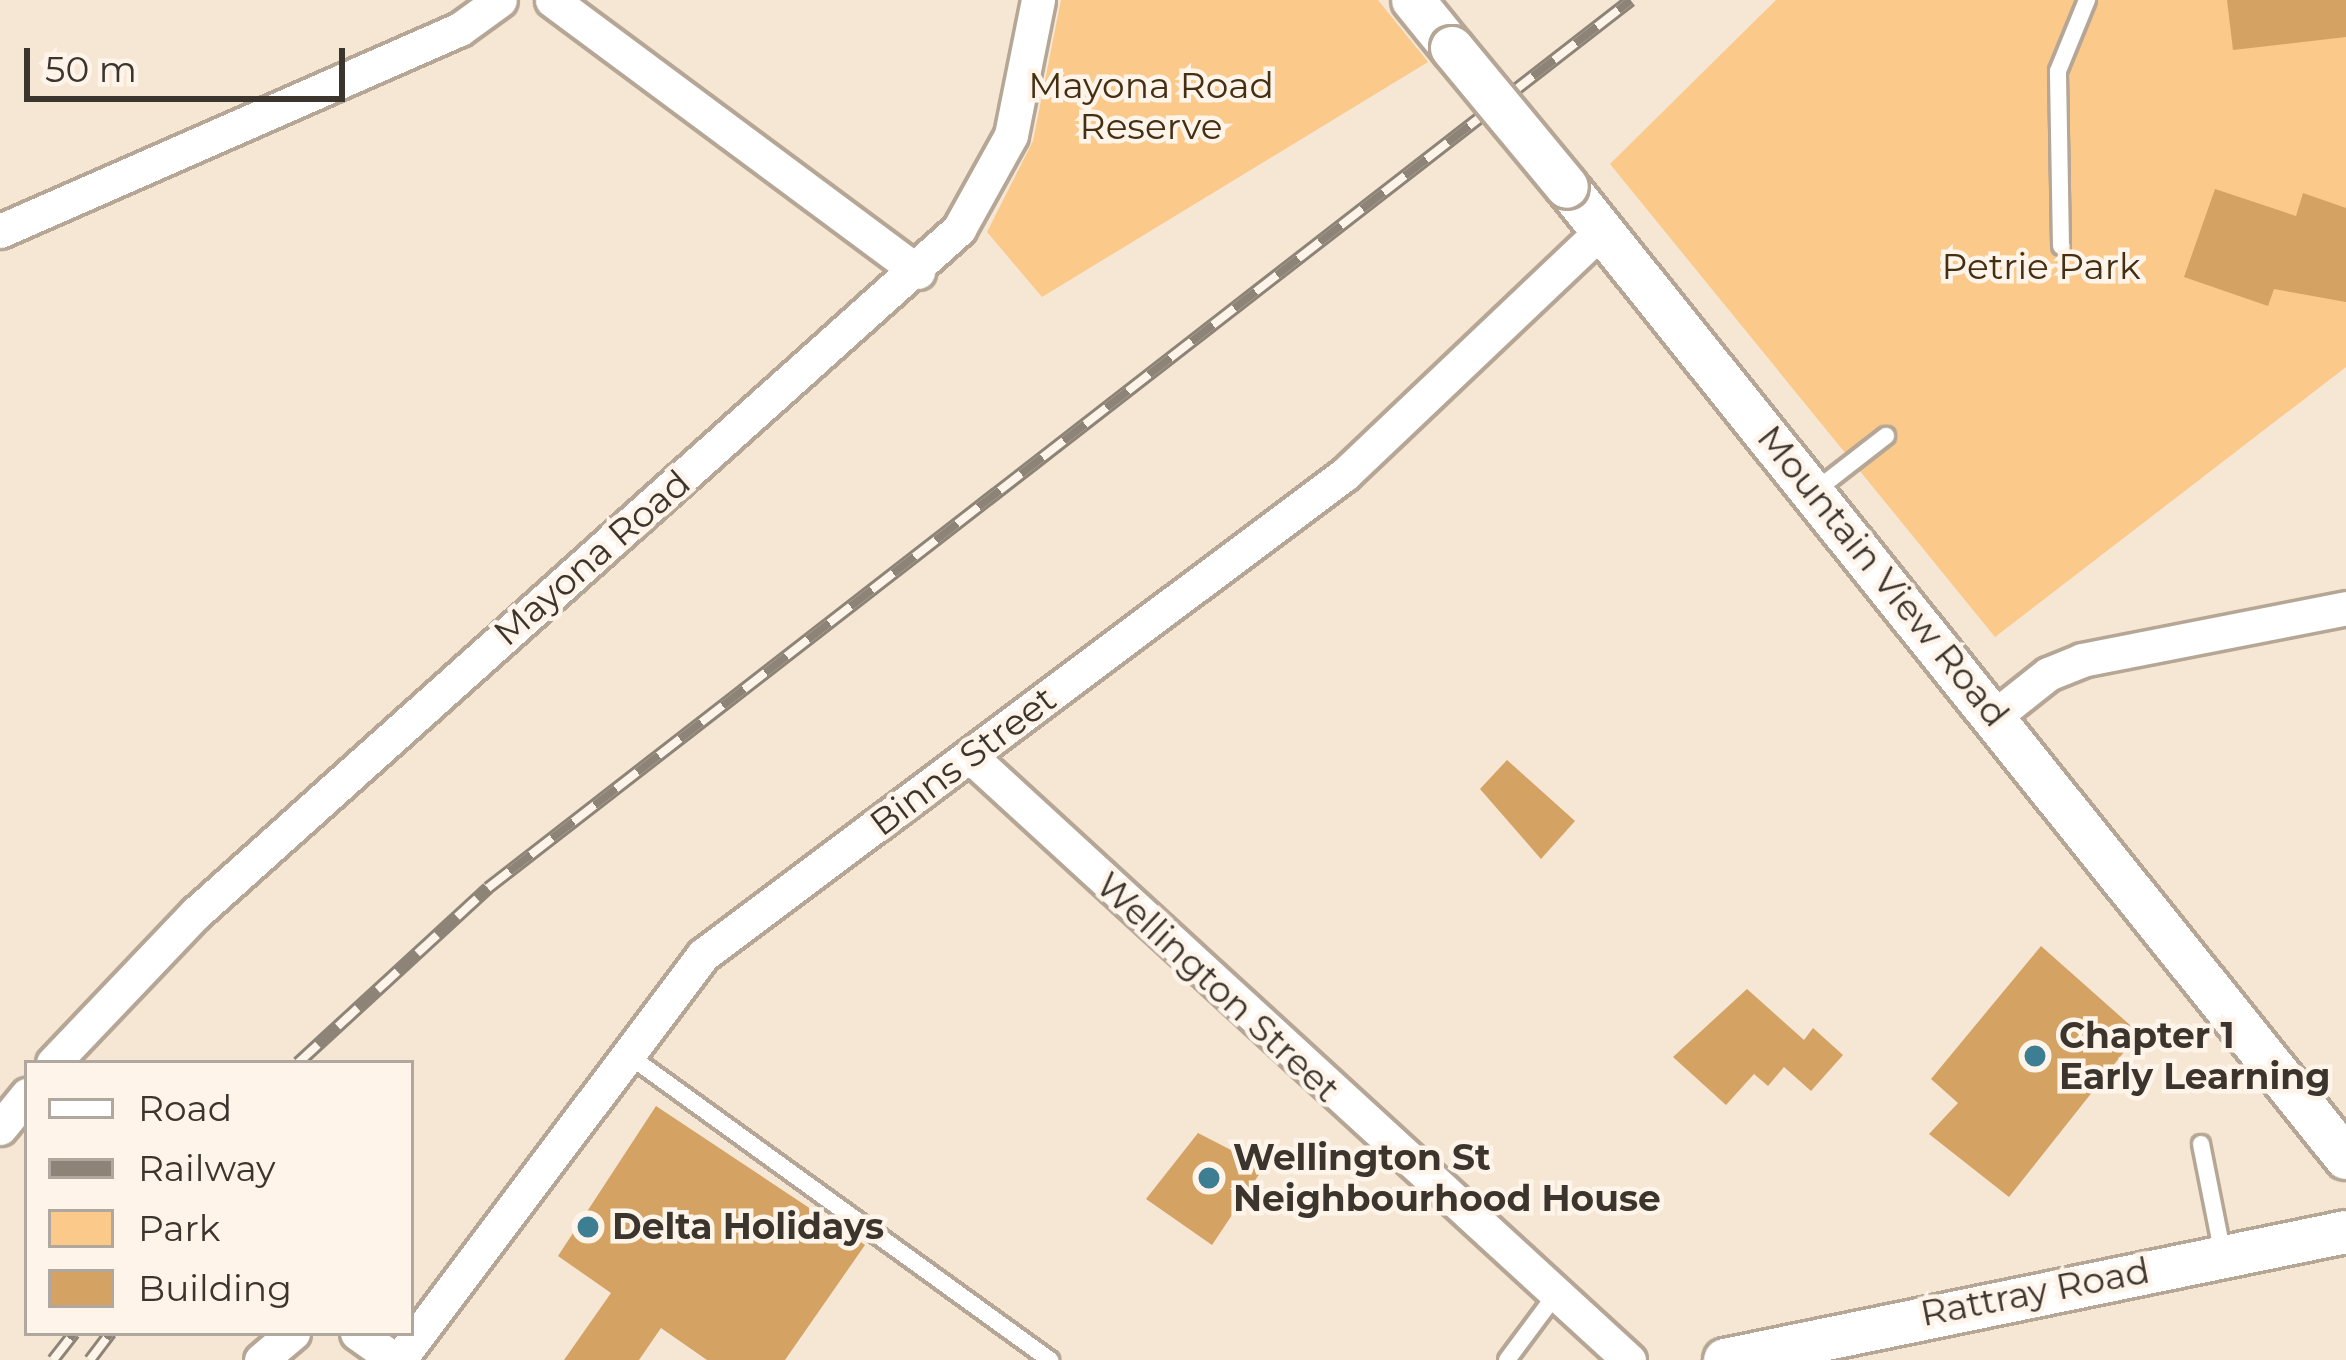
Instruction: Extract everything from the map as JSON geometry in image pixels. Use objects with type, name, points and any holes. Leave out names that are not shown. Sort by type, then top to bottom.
[{"type":"street","points":[[0,231],[460,29],[500,0]]},
{"type":"street","points":[[553,0],[918,272]]},
{"type":"street","name":"Mayona Road","points":[[55,1060],[196,913],[918,272],[958,229],[1011,135],[1038,0]]},
{"type":"street","name":"Mountain View Road","points":[[1421,3],[1452,48],[1815,491],[2346,1157]]},
{"type":"street","name":"Binns Street","points":[[397,1360],[623,1051],[703,955],[1346,474],[1601,231]]},
{"type":"street","points":[[1996,716],[2048,674],[2082,660],[2346,608]]},
{"type":"street","name":"Wellington Street","points":[[970,756],[1629,1360]]},
{"type":"street","points":[[0,1128],[24,1099]]},
{"type":"street","name":"Rattray Road","points":[[1725,1360],[2346,1232]]},
{"type":"street","points":[[261,1360],[289,1336]]},
{"type":"street","points":[[361,1336],[397,1360]]},
{"type":"lane","points":[[2060,246],[2058,71],[2087,0]]},
{"type":"lane","points":[[1815,491],[1886,436]]},
{"type":"lane","points":[[623,1051],[1050,1360]]},
{"type":"lane","points":[[2201,1144],[2223,1256]]},
{"type":"lane","points":[[1508,1360],[1556,1294]]},
{"type":"green space","name":"Mayona Road Reserve","points":[[1061,0],[1378,0],[1428,62],[1042,297],[987,232],[1033,141]]},
{"type":"green space","name":"Petrie Park","points":[[1776,0],[2346,0],[2346,367],[1995,637],[1610,164]]},
{"type":"building","points":[[2227,0],[2346,0],[2346,37],[2233,50]]},
{"type":"building","points":[[2215,189],[2296,216],[2303,193],[2346,208],[2346,302],[2274,289],[2268,306],[2184,277]]},
{"type":"building","points":[[1507,760],[1575,821],[1541,859],[1480,789]]},
{"type":"building","name":"Chapter 1 Early Learning","points":[[2041,946],[2139,1033],[2009,1197],[1929,1134],[1958,1103],[1931,1079]]},
{"type":"building","points":[[1747,989],[1804,1040],[1813,1028],[1843,1055],[1811,1091],[1784,1067],[1768,1086],[1754,1074],[1726,1105],[1673,1057]]},
{"type":"building","points":[[656,1106],[865,1245],[785,1360],[707,1360],[661,1328],[639,1360],[564,1360],[611,1293],[558,1256]]},
{"type":"building","name":"Wellington St Neighbourhood House","points":[[1198,1133],[1264,1167],[1212,1245],[1146,1199]]},
{"type":"railway","points":[[301,1060],[488,888],[1631,0]]},
{"type":"railway","points":[[53,1360],[72,1336]]},
{"type":"railway","points":[[90,1360],[108,1336]]},
{"type":"place","name":"Chapter 1 Early Learning","points":[[2035,1056]]},
{"type":"place","name":"Wellington St Neighbourhood House","points":[[1209,1178]]},
{"type":"place","name":"Delta Holidays","points":[[588,1227]]}]
